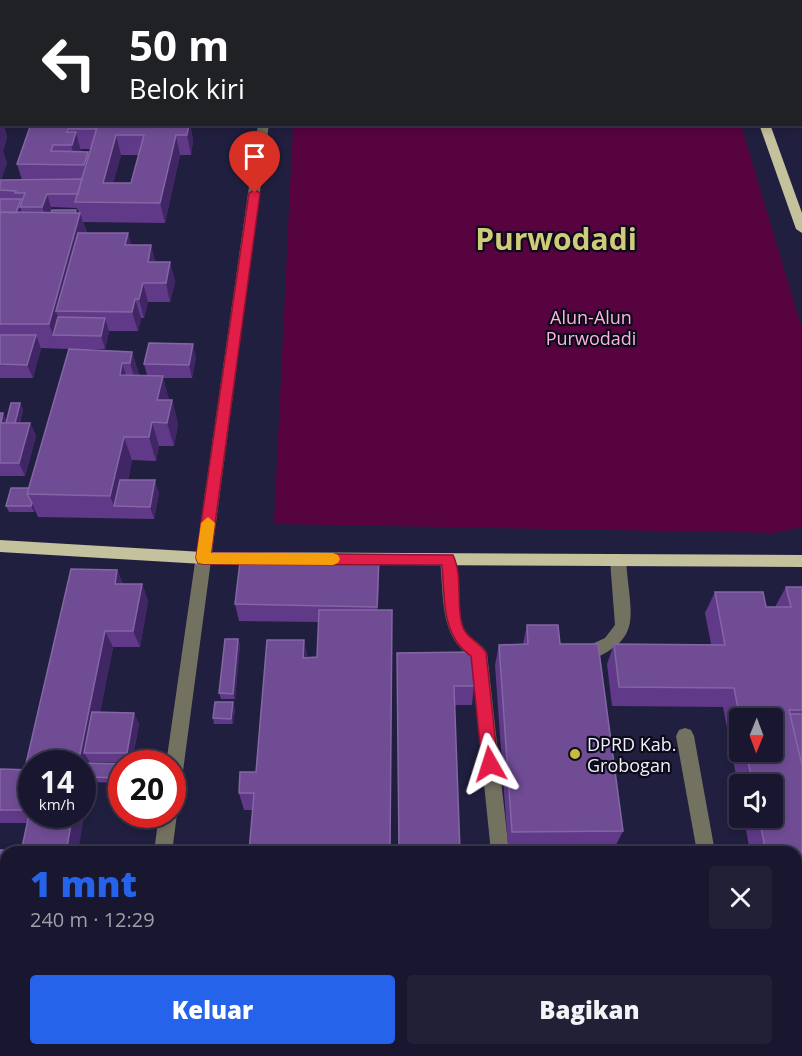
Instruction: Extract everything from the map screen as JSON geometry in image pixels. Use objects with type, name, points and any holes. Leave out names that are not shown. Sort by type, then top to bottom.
[{"type":"main road","points":[[765,126],[802,229]]},
{"type":"main road","points":[[0,546],[203,558],[802,561]]},
{"type":"street","points":[[177,750],[264,126]]},
{"type":"street","points":[[448,560],[455,627],[465,644],[487,655],[500,846]]},
{"type":"street","points":[[564,658],[585,657],[611,644],[623,627],[618,560]]},
{"type":"street","points":[[685,736],[705,846]]},
{"type":"street","points":[[164,846],[166,828]]},
{"type":"green space","name":"Alun-Alun Purwodadi","points":[[293,126],[741,126],[802,329],[802,527],[774,533],[274,524]]},
{"type":"building","points":[[30,126],[96,126],[95,129],[68,129],[67,132],[76,132],[72,145],[53,145],[51,151],[88,152],[84,165],[17,164]]},
{"type":"building","points":[[97,126],[189,126],[187,135],[176,135],[160,203],[75,202]],"holes":[[[116,135],[144,135],[131,183],[103,183]]]},
{"type":"building","points":[[82,179],[78,194],[47,194],[42,207],[20,207],[25,193],[0,190],[0,180]]},
{"type":"building","points":[[0,199],[21,199],[16,213],[1,212],[0,215]]},
{"type":"building","points":[[52,210],[76,210],[75,213],[51,213]]},
{"type":"building","points":[[1,212],[80,213],[49,324],[0,324]]},
{"type":"building","points":[[78,233],[128,233],[125,245],[151,245],[148,262],[170,262],[166,283],[143,283],[139,299],[135,299],[132,312],[56,311]]},
{"type":"building","points":[[58,317],[105,318],[101,336],[53,335]]},
{"type":"building","points":[[0,335],[36,335],[27,365],[0,364]]},
{"type":"building","points":[[149,343],[193,344],[189,365],[144,364]]},
{"type":"building","points":[[69,349],[132,352],[130,363],[122,363],[120,375],[163,376],[157,400],[172,400],[167,423],[152,422],[149,437],[124,437],[110,496],[27,494]]},
{"type":"building","points":[[11,403],[20,403],[15,423],[6,423]]},
{"type":"building","points":[[0,413],[3,413],[1,423],[30,423],[19,463],[0,463]]},
{"type":"building","points":[[120,480],[155,480],[150,507],[114,506]]},
{"type":"building","points":[[11,488],[29,488],[27,494],[32,503],[31,506],[6,506]]},
{"type":"building","points":[[351,557],[379,557],[377,607],[235,604],[240,562],[350,564]]},
{"type":"building","points":[[71,569],[117,570],[115,584],[142,584],[133,631],[105,631],[81,750],[29,750]]},
{"type":"building","points":[[786,587],[802,587],[802,710],[789,710],[802,765],[802,846],[765,846],[761,828],[783,828],[783,774],[751,774],[748,762],[783,762],[783,708],[738,708],[734,688],[619,687],[614,644],[725,645],[715,592],[763,592],[766,607],[791,607]]},
{"type":"building","points":[[319,610],[392,610],[390,846],[250,846],[254,793],[239,793],[240,772],[256,772],[267,640],[304,640],[303,658],[317,657]]},
{"type":"building","points":[[527,625],[558,625],[560,644],[598,644],[623,831],[512,832],[499,645],[528,644]]},
{"type":"building","points":[[225,639],[238,639],[233,694],[219,693]]},
{"type":"building","points":[[473,652],[474,686],[454,686],[460,846],[399,846],[397,653]]},
{"type":"building","points":[[215,702],[233,702],[231,719],[213,718]]},
{"type":"building","points":[[92,712],[134,713],[128,750],[108,750],[108,753],[96,753],[96,750],[85,750]]},
{"type":"building","points":[[790,714],[802,714],[802,765]]},
{"type":"building","points":[[96,763],[108,764],[108,778],[96,777]]},
{"type":"building","points":[[0,769],[18,770],[18,810],[0,810]]},
{"type":"building","points":[[26,828],[70,828],[67,846],[22,846]]},
{"type":"slow traffic","points":[[208,523],[203,558],[333,559]]},
{"type":"place","name":"DPRD Kab. Grobogan","points":[[575,754]]},
{"type":"district","name":"Purwodadi","points":[[556,238]]},
{"type":"route","points":[[255,193],[203,558],[448,560],[455,627],[465,644],[478,653],[490,764]]}]
